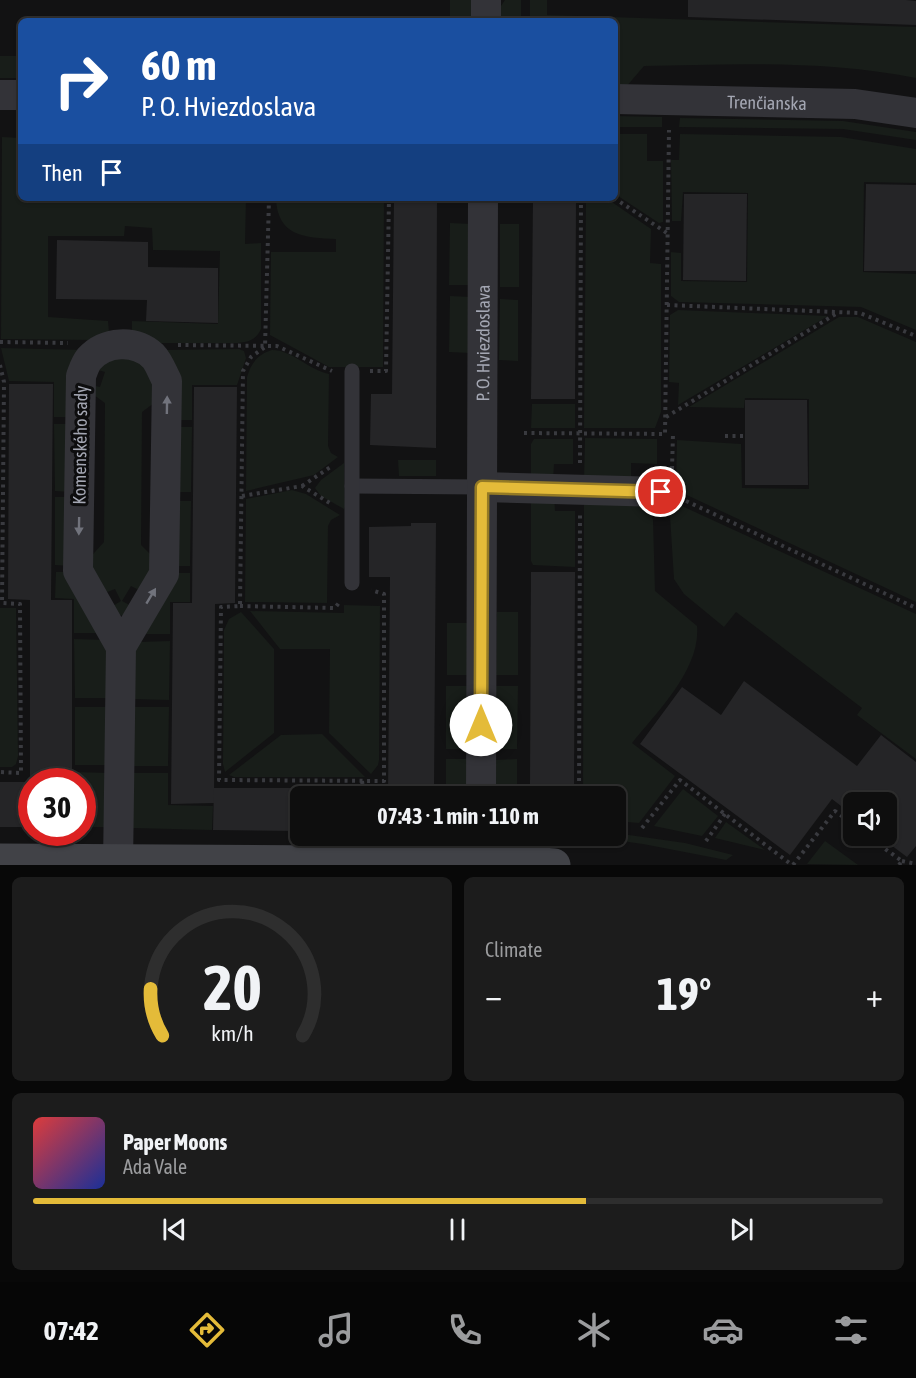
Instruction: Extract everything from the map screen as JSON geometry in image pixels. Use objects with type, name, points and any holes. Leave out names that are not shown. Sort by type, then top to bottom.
[{"type":"street","points":[[486,0],[486,18]]},
{"type":"street","points":[[0,95],[18,95]]},
{"type":"street","name":"Trenčianska","points":[[618,99],[855,104],[916,113]]},
{"type":"street","name":"P. O. Hviezdoslava","points":[[481,786],[483,201]]},
{"type":"street","name":"Komenského sady","points":[[118,863],[121,647],[164,574],[167,381],[153,357],[136,347],[121,344],[104,347],[88,360],[81,376],[78,571],[121,647]]},
{"type":"street","points":[[482,487],[672,488]]},
{"type":"street","points":[[0,860],[118,863],[480,854],[554,865]]},
{"type":"lane","points":[[352,371],[352,583]]},
{"type":"lane","points":[[352,486],[482,487]]},
{"type":"path","points":[[524,433],[665,434],[669,130]]},
{"type":"path","points":[[240,606],[243,371],[251,357],[265,347],[269,201]]},
{"type":"path","points":[[352,371],[386,371],[389,201]]},
{"type":"path","points":[[618,201],[668,234]]},
{"type":"path","points":[[666,305],[860,313],[916,336]]},
{"type":"path","points":[[665,417],[840,312]]},
{"type":"path","points":[[0,365],[4,382],[1,603],[20,604],[21,773],[0,772]]},
{"type":"path","points":[[673,434],[672,488],[916,608]]},
{"type":"path","points":[[725,436],[745,436]]},
{"type":"path","points":[[242,496],[302,486],[352,453]]},
{"type":"path","points":[[302,486],[352,517]]},
{"type":"path","points":[[352,583],[384,594],[384,781],[219,780],[221,608],[240,606],[335,608],[352,583]]},
{"type":"path","points":[[642,828],[680,780],[792,865],[835,811],[843,817]]},
{"type":"path","points":[[362,781],[363,786]]},
{"type":"path","points":[[706,841],[725,814]]},
{"type":"path","points":[[879,846],[900,863],[916,864]]},
{"type":"shaded area","points":[[450,0],[472,0],[471,18],[450,18]]},
{"type":"shaded area","points":[[505,0],[521,0],[521,18],[501,18],[501,6]]},
{"type":"shaded area","points":[[530,0],[547,0],[547,15],[916,27],[916,78],[849,68],[780,64],[644,66],[626,87],[618,87],[618,18],[530,18]]},
{"type":"shaded area","points":[[0,56],[18,56],[18,78],[0,78]]},
{"type":"shaded area","points":[[618,116],[662,117],[662,127],[618,127]]},
{"type":"shaded area","points":[[680,118],[843,121],[916,132],[916,140],[843,129],[679,127]]},
{"type":"shaded area","points":[[618,134],[647,134],[647,161],[663,161],[663,222],[659,223],[618,196]]},
{"type":"shaded area","points":[[680,134],[841,137],[916,149],[916,183],[864,182],[863,272],[916,274],[916,330],[861,307],[679,302],[671,296],[671,252],[681,253],[681,281],[747,282],[748,193],[683,192],[681,221],[672,221],[671,160],[679,160]]},
{"type":"shaded area","points":[[2,137],[18,138],[18,201],[246,201],[245,244],[261,243],[261,329],[257,336],[249,341],[154,343],[144,334],[132,330],[132,321],[218,324],[220,251],[153,250],[152,228],[125,226],[124,236],[48,236],[48,317],[108,321],[109,332],[94,340],[1,339]]},
{"type":"shaded area","points":[[276,201],[384,201],[383,367],[329,367],[270,335],[271,252],[336,252],[336,239],[314,238],[295,232],[281,220]]},
{"type":"shaded area","points":[[586,201],[610,201],[651,229],[650,263],[661,264],[661,412],[655,428],[584,428]]},
{"type":"shaded area","points":[[450,223],[471,224],[471,285],[449,285]]},
{"type":"shaded area","points":[[500,224],[519,224],[519,287],[500,287]]},
{"type":"shaded area","points":[[450,296],[471,297],[470,353],[449,352]]},
{"type":"shaded area","points":[[500,299],[518,300],[518,361],[499,360]]},
{"type":"shaded area","points":[[678,310],[828,316],[678,405],[679,383],[669,382],[670,315]]},
{"type":"shaded area","points":[[839,317],[858,317],[916,342],[916,602],[676,490],[677,440],[741,444],[742,488],[809,489],[809,399],[745,398],[744,408],[689,407]]},
{"type":"shaded area","points":[[1,348],[85,350],[72,417],[54,417],[54,382],[9,381]]},
{"type":"shaded area","points":[[239,349],[244,351],[246,358],[237,385],[192,385],[192,420],[177,420],[162,350]]},
{"type":"shaded area","points":[[272,350],[287,353],[314,369],[329,374],[328,446],[331,453],[338,457],[314,475],[246,491],[247,377],[256,360]]},
{"type":"shaded area","points":[[134,352],[162,397],[142,412],[141,545],[160,564],[147,594],[131,586],[122,601],[137,609],[125,615],[119,615],[108,609],[121,601],[115,589],[100,595],[86,562],[104,542],[105,403],[87,390],[87,384],[100,387],[105,372],[91,368]]},
{"type":"shaded area","points":[[532,404],[575,404],[575,428],[531,428]]},
{"type":"shaded area","points":[[54,424],[72,424],[72,492],[55,491]]},
{"type":"shaded area","points":[[176,427],[192,427],[191,492],[175,492]]},
{"type":"shaded area","points":[[585,438],[657,439],[657,464],[631,463],[631,480],[584,480]]},
{"type":"shaded area","points":[[534,439],[573,439],[573,464],[554,464],[553,482],[531,481],[531,444]]},
{"type":"shaded area","points":[[398,460],[436,460],[436,476],[399,476]]},
{"type":"shaded area","points":[[344,463],[344,509],[321,496],[315,488],[321,480]]},
{"type":"shaded area","points":[[292,490],[306,494],[340,515],[331,520],[328,526],[327,603],[245,602],[246,499]]},
{"type":"shaded area","points":[[531,494],[554,495],[555,511],[575,511],[575,567],[533,565],[531,561]]},
{"type":"shaded area","points":[[584,495],[646,504],[653,520],[655,591],[697,626],[692,658],[685,674],[665,704],[632,743],[675,776],[639,823],[626,822],[626,786],[583,786]]},
{"type":"shaded area","points":[[55,497],[72,497],[72,566],[55,565]]},
{"type":"shaded area","points":[[669,500],[916,614],[916,759],[857,715],[862,708],[736,612],[724,627],[684,594],[674,579]]},
{"type":"shaded area","points":[[175,501],[191,501],[190,566],[175,566]]},
{"type":"shaded area","points":[[56,572],[71,572],[103,633],[74,633],[74,599],[55,598]]},
{"type":"shaded area","points":[[175,573],[190,573],[190,602],[170,602],[170,634],[142,634]]},
{"type":"shaded area","points":[[344,605],[380,606],[379,760],[371,774],[329,733],[330,649],[280,649],[250,611],[344,613]]},
{"type":"shaded area","points":[[0,608],[16,608],[18,756],[16,764],[12,767],[0,767]]},
{"type":"shaded area","points":[[241,612],[274,649],[274,733],[225,772],[223,764],[224,630],[229,619]]},
{"type":"shaded area","points":[[497,612],[518,612],[518,675],[496,675]]},
{"type":"shaded area","points":[[447,623],[469,623],[469,675],[447,675]]},
{"type":"shaded area","points":[[74,639],[106,640],[110,698],[75,698]]},
{"type":"shaded area","points":[[170,641],[169,700],[132,699],[133,652],[138,642]]},
{"type":"shaded area","points":[[446,686],[469,686],[468,749],[446,749]]},
{"type":"shaded area","points":[[496,686],[518,686],[517,749],[495,749]]},
{"type":"shaded area","points":[[75,707],[110,707],[109,765],[75,765]]},
{"type":"shaded area","points":[[132,707],[169,707],[168,766],[132,766]]},
{"type":"shaded area","points":[[322,734],[365,777],[234,777],[229,775],[281,735]]},
{"type":"shaded area","points":[[446,759],[468,759],[468,786],[446,786]]},
{"type":"shaded area","points":[[517,759],[517,786],[495,786],[495,760]]},
{"type":"shaded area","points":[[96,773],[109,773],[107,827],[96,827]]},
{"type":"shaded area","points":[[131,773],[168,773],[168,805],[213,806],[212,830],[133,828]]},
{"type":"shaded area","points":[[683,789],[718,816],[702,836],[654,826]]},
{"type":"shaded area","points":[[726,822],[765,850],[715,838]]},
{"type":"shaded area","points":[[626,835],[685,843],[733,855],[726,860],[626,842]]},
{"type":"shaded area","points":[[825,841],[858,865],[807,864]]},
{"type":"building","points":[[688,0],[916,1],[916,25],[688,17]]},
{"type":"building","points":[[866,184],[916,185],[916,271],[864,271]]},
{"type":"building","points":[[684,194],[747,194],[746,281],[683,280]]},
{"type":"building","points":[[394,201],[437,201],[436,448],[370,445],[371,394],[392,394]]},
{"type":"building","points":[[533,201],[576,201],[575,399],[531,399]]},
{"type":"building","points":[[57,240],[148,242],[148,267],[218,268],[218,323],[146,321],[147,300],[56,299]]},
{"type":"building","points":[[9,384],[53,384],[51,600],[72,600],[72,768],[30,768],[30,600],[8,599]]},
{"type":"building","points":[[194,387],[237,387],[235,603],[215,604],[214,803],[171,804],[173,603],[192,603]]},
{"type":"building","points":[[745,400],[807,400],[808,485],[745,485]]},
{"type":"building","points":[[411,523],[436,523],[434,786],[388,786],[390,577],[369,577],[369,527],[411,526]]},
{"type":"building","points":[[531,572],[575,572],[574,786],[530,786]]},
{"type":"building","points":[[744,681],[857,766],[881,735],[916,762],[916,846],[907,857],[892,846],[897,846],[897,792],[843,792],[843,808],[832,799],[790,855],[640,744],[682,687],[721,715]]},
{"type":"building","points":[[0,782],[18,782],[18,827],[0,827]]},
{"type":"building","points":[[214,788],[290,788],[290,831],[213,830]]},
{"type":"route","points":[[481,725],[482,487],[661,492]]}]
